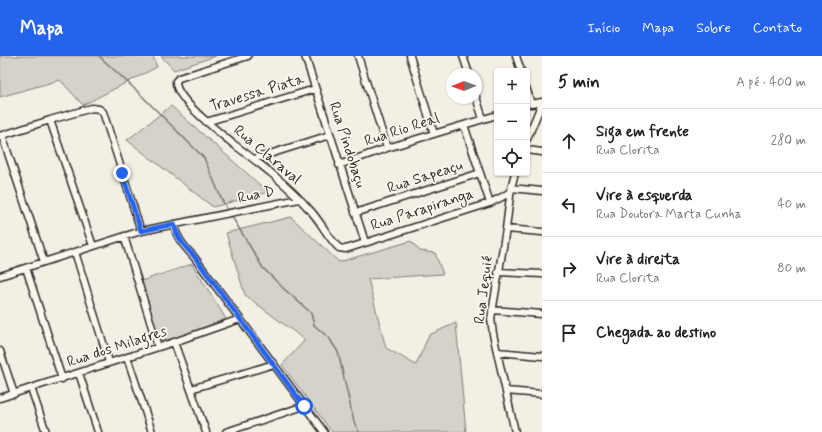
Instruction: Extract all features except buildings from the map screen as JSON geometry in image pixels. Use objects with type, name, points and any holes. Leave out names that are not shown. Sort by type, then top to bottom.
[{"type":"street","name":"Rua Claraval","points":[[248,56],[179,78],[176,80],[176,88],[206,122],[254,159],[299,199],[316,217],[339,248]]},
{"type":"street","name":"Rua Pindobaçu","points":[[304,56],[365,242]]},
{"type":"street","points":[[358,56],[387,148]]},
{"type":"street","points":[[410,56],[434,134]]},
{"type":"street","points":[[463,56],[466,68]]},
{"type":"street","points":[[516,56],[520,68]]},
{"type":"street","name":"Travessa Piata","points":[[206,122],[315,89]]},
{"type":"street","points":[[530,105],[542,102],[540,114],[530,133]]},
{"type":"street","points":[[478,104],[483,119]]},
{"type":"street","points":[[44,262],[1,135],[92,108],[99,109],[103,112],[141,231]]},
{"type":"street","name":"Rua Rio Real","points":[[339,164],[494,115]]},
{"type":"street","points":[[50,120],[93,246]]},
{"type":"street","points":[[464,125],[490,203]]},
{"type":"street","points":[[254,159],[330,136]]},
{"type":"street","points":[[530,150],[542,152]]},
{"type":"street","name":"Rua Sapeaçu","points":[[355,213],[480,173]]},
{"type":"street","name":"Rua Jequié","points":[[514,176],[510,190],[506,229],[492,310],[493,334],[515,432]]},
{"type":"street","points":[[510,190],[542,191]]},
{"type":"street","name":"Rua Parapiranga","points":[[339,248],[346,249],[490,203],[502,197],[510,190]]},
{"type":"street","name":"Rua D","points":[[0,276],[141,231],[299,199]]},
{"type":"street","points":[[174,224],[177,234],[183,244],[194,256],[324,432]]},
{"type":"street","points":[[506,229],[542,232]]},
{"type":"street","points":[[124,236],[158,347]]},
{"type":"street","points":[[76,252],[109,362]]},
{"type":"street","points":[[26,268],[62,379]]},
{"type":"street","points":[[498,272],[542,274]]},
{"type":"street","points":[[492,310],[542,314]]},
{"type":"street","name":"Rua dos Milagres","points":[[0,398],[62,379],[240,319]]},
{"type":"street","points":[[174,342],[206,432]]},
{"type":"street","points":[[0,351],[14,394]]},
{"type":"street","points":[[497,352],[542,356]]},
{"type":"street","points":[[127,357],[152,432]]},
{"type":"street","points":[[191,389],[274,364]]},
{"type":"street","points":[[79,373],[98,432]]},
{"type":"street","points":[[32,388],[46,432]]},
{"type":"street","points":[[506,391],[542,394]]},
{"type":"street","points":[[226,432],[304,406]]},
{"type":"shaded area","points":[[0,56],[153,56],[157,67],[83,105],[60,80],[0,97]]},
{"type":"shaded area","points":[[161,56],[216,56],[174,70]]},
{"type":"shaded area","points":[[171,106],[268,192],[213,207],[127,140]]},
{"type":"shaded area","points":[[291,217],[339,262],[411,241],[420,251],[435,253],[443,274],[368,279],[386,348],[416,365],[429,335],[456,323],[466,432],[332,432],[282,365],[305,340],[245,295],[226,233]]},
{"type":"shaded area","points":[[192,264],[226,319],[160,344],[141,281]]},
{"type":"waterway","points":[[99,56],[138,92],[204,158],[228,211]]},
{"type":"waterway","points":[[231,215],[263,268],[311,313],[314,325],[329,338],[338,352],[354,422],[359,432]]},
{"type":"route","points":[[122,173],[141,231],[174,224],[179,239],[194,256],[304,406]]}]
